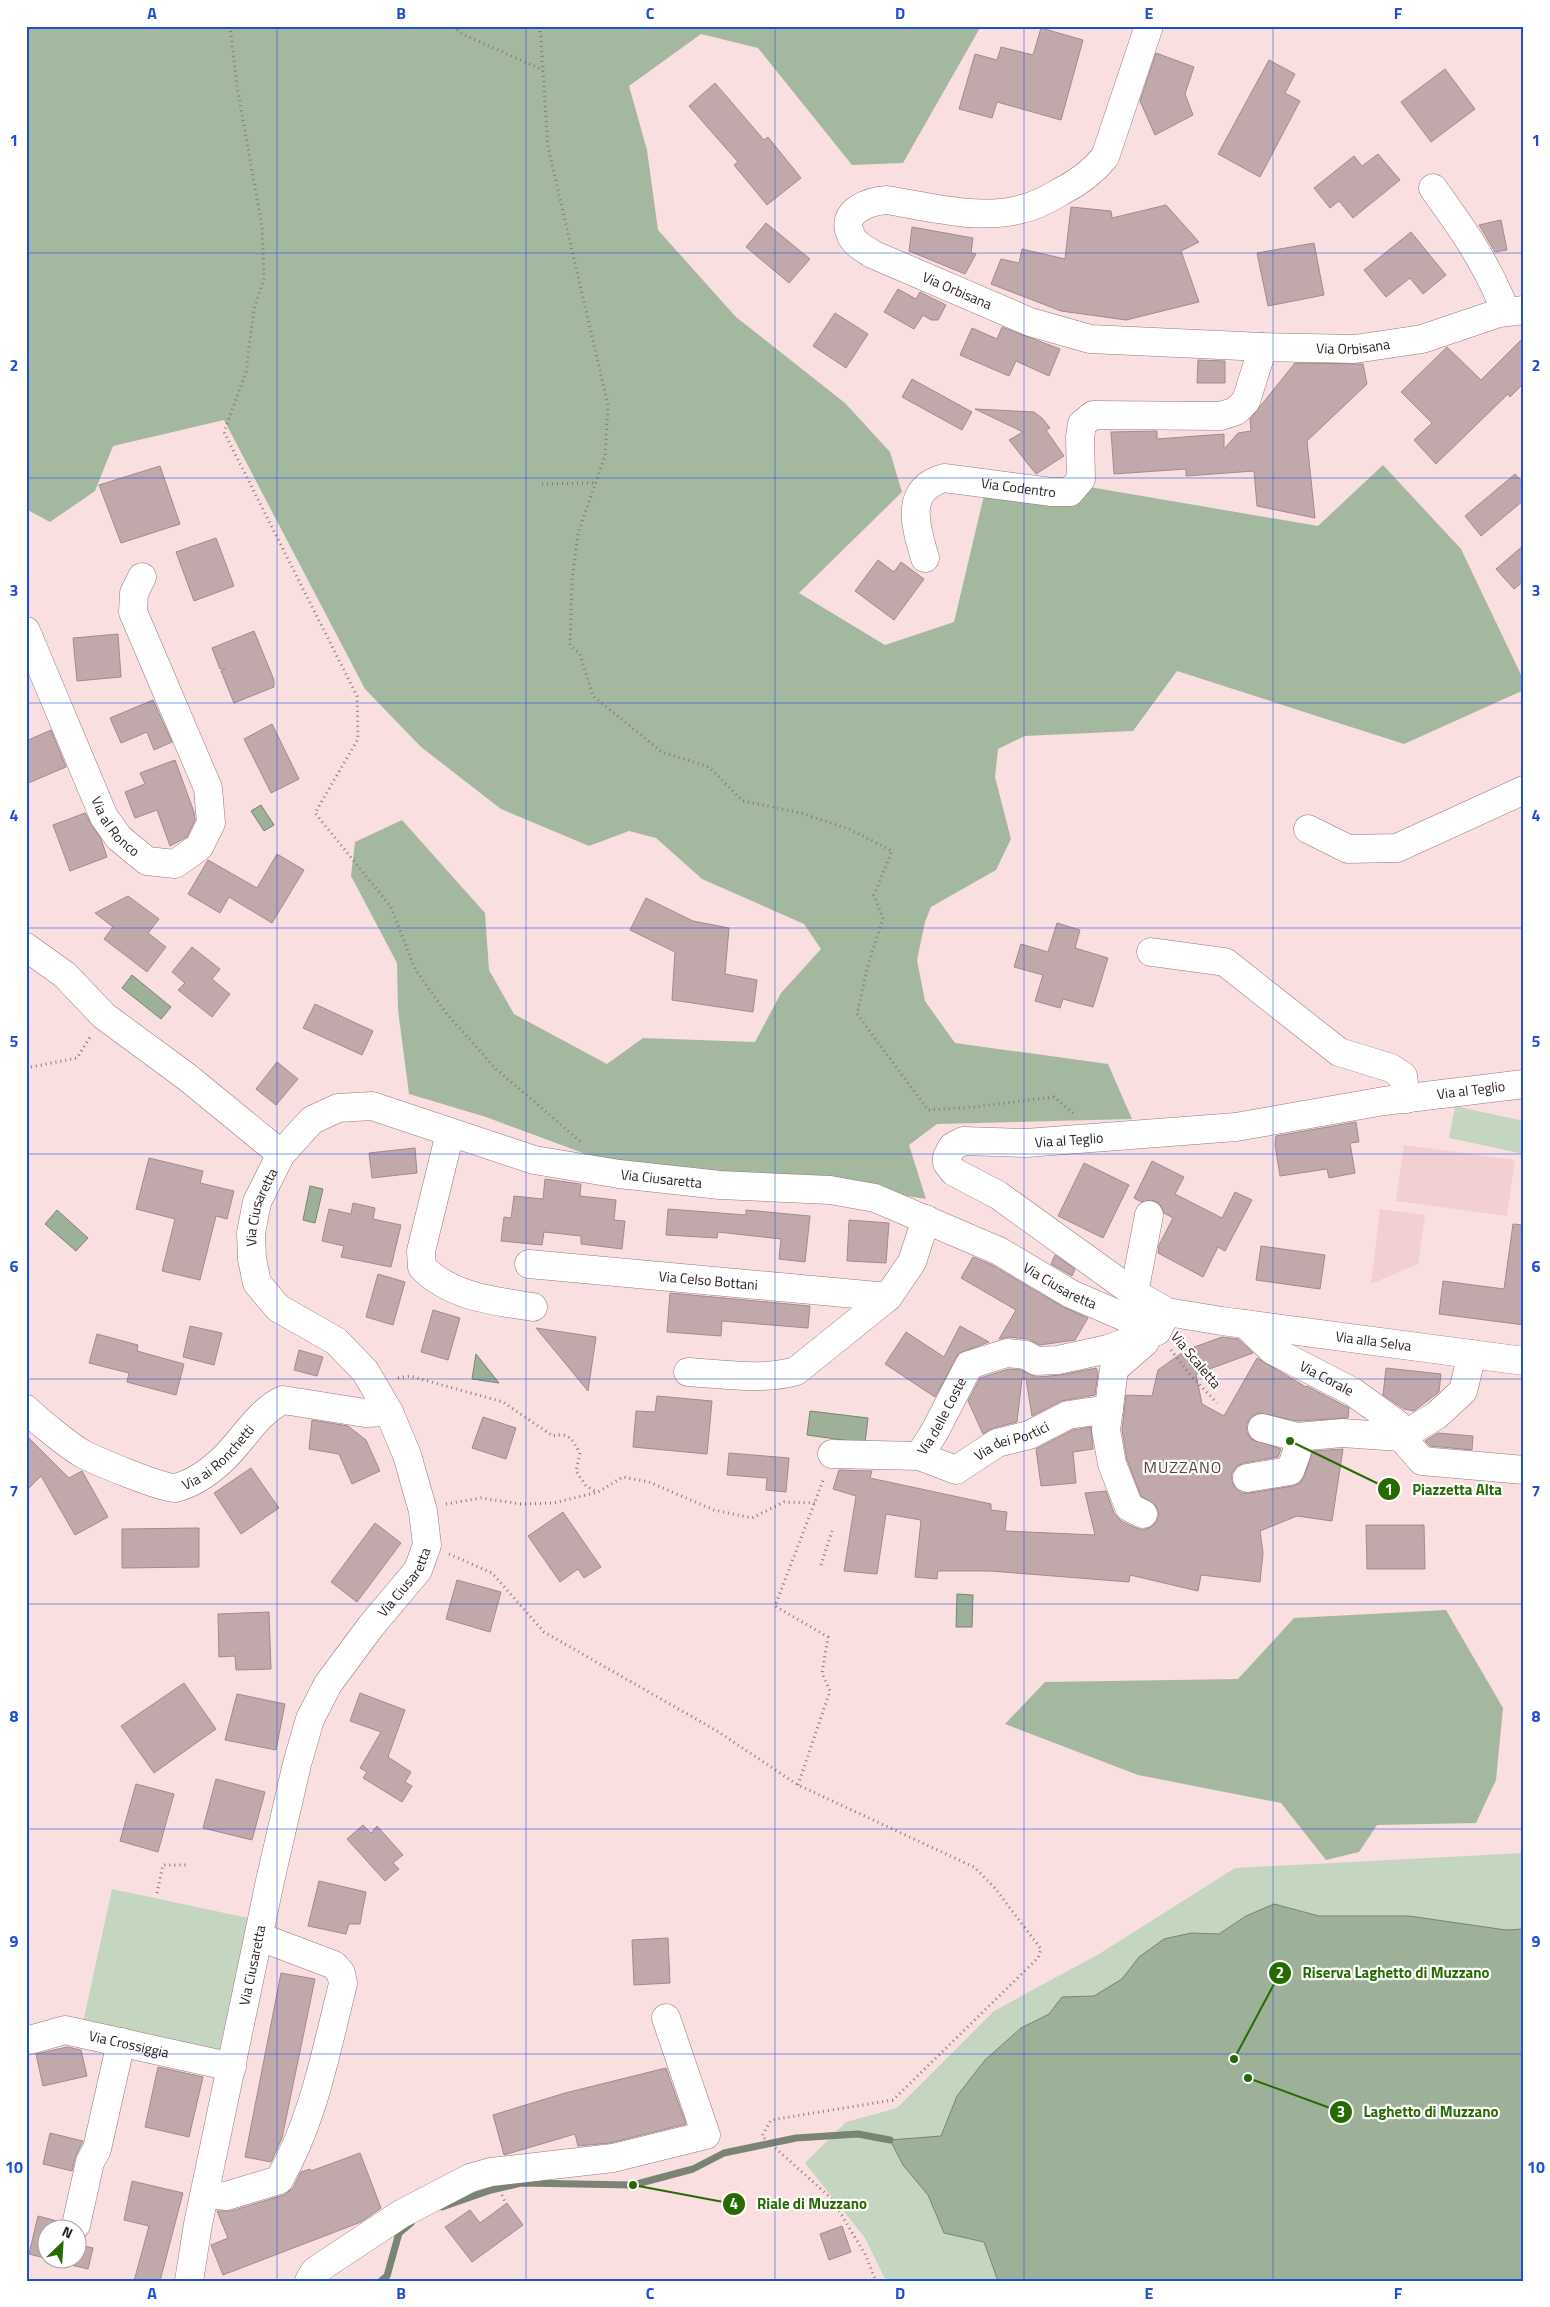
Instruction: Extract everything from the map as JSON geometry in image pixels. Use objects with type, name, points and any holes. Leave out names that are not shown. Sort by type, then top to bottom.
[{"type":"street","name":"Via Orbisana","points":[[1149,26],[1105,157],[1095,170],[1078,183],[1041,203],[1017,210],[988,214],[887,200],[874,201],[860,206],[852,214],[849,226],[851,236],[872,254],[1030,322],[1090,340],[1355,349],[1422,339],[1512,304]]},
{"type":"street","points":[[1433,188],[1512,304]]},
{"type":"street","name":"Via Codentro","points":[[925,558],[915,526],[917,498],[930,482],[944,478],[1052,492],[1070,492],[1080,479],[1080,437],[1082,424],[1087,419],[1093,415],[1221,416],[1236,411],[1246,401],[1263,347]]},
{"type":"street","name":"Via al Ronco","points":[[26,631],[104,817],[119,838],[147,861],[175,864],[199,847],[211,823],[208,788],[133,612],[134,593],[142,577]]},
{"type":"street","points":[[1308,828],[1348,849],[1398,848],[1430,835],[1524,790]]},
{"type":"street","points":[[26,947],[65,975],[104,1016],[187,1077],[281,1154]]},
{"type":"street","points":[[1151,952],[1225,962],[1339,1052],[1391,1068],[1404,1076],[1406,1099]]},
{"type":"street","name":"Via al Teglio","points":[[1234,1323],[1162,1321],[1134,1293],[998,1196],[954,1172],[948,1163],[952,1147],[956,1143],[975,1140],[1026,1143],[1236,1127],[1406,1099],[1524,1084]]},
{"type":"street","name":"Via Ciusaretta","points":[[189,2281],[198,2224],[260,1937],[270,1881],[297,1764],[310,1719],[333,1677],[370,1626],[418,1570],[427,1544],[423,1511],[407,1455],[382,1401],[365,1371],[336,1341],[278,1308],[257,1284],[252,1259],[251,1233],[257,1202],[281,1154],[312,1120],[338,1108],[372,1106],[534,1160],[619,1174],[720,1185],[830,1190],[875,1198],[999,1252],[1071,1294],[1162,1321]]},
{"type":"street","points":[[450,1133],[421,1251],[422,1267],[433,1279],[474,1298],[533,1307]]},
{"type":"street","points":[[1134,1293],[1149,1215]]},
{"type":"street","points":[[688,1372],[754,1376],[780,1375],[796,1371],[888,1297],[912,1262],[926,1219]]},
{"type":"street","name":"Via Celso Bottani","points":[[529,1264],[888,1297]]},
{"type":"street","points":[[1143,1514],[1130,1507],[1112,1464],[1106,1430],[1108,1409],[1114,1369],[1162,1321]]},
{"type":"street","name":"Via delle Coste","points":[[832,1454],[919,1456],[936,1431],[969,1365],[1007,1353],[1026,1355],[1036,1361],[1058,1360],[1108,1349],[1162,1321]]},
{"type":"street","name":"Via alla Selva","points":[[1234,1323],[1524,1361]]},
{"type":"street","name":"Via Corale","points":[[1234,1323],[1272,1350],[1353,1392],[1396,1423],[1401,1437],[1422,1461],[1524,1470]]},
{"type":"street","points":[[1262,1428],[1297,1437],[1342,1433],[1401,1437],[1437,1415],[1463,1391],[1469,1373],[1472,1354]]},
{"type":"street","name":"Via ai Ronchetti","points":[[26,1409],[83,1454],[158,1485],[174,1489],[197,1479],[219,1463],[239,1444],[260,1418],[283,1400],[365,1412],[382,1401]]},
{"type":"street","name":"Via dei Portici","points":[[919,1456],[956,1470],[997,1443],[1029,1435],[1068,1415],[1108,1409]]},
{"type":"street","points":[[1247,1478],[1290,1471],[1297,1452],[1297,1437]]},
{"type":"street","points":[[205,2194],[226,2196],[280,2180],[296,2152],[310,2111],[343,1984],[341,1973],[334,1965],[260,1937]]},
{"type":"street","points":[[309,2281],[315,2271],[400,2214],[470,2178],[490,2172],[613,2158],[706,2135],[666,2018]]},
{"type":"street","name":"Via Crossiggia","points":[[26,2040],[65,2030],[232,2067]]},
{"type":"street","points":[[77,2220],[90,2162],[97,2149],[121,2042]]},
{"type":"path","points":[[230,26],[237,86],[262,227],[264,278],[254,309],[246,372],[224,432],[356,696],[358,739],[314,813],[391,907],[415,969],[446,1013],[495,1068],[582,1142]]},
{"type":"path","points":[[454,26],[460,33],[543,70]]},
{"type":"path","points":[[540,26],[548,147],[608,405],[604,456],[578,533],[572,580],[570,645],[580,654],[592,696],[662,752],[708,767],[743,801],[801,813],[851,830],[892,851],[874,895],[882,919],[868,965],[857,1014],[889,1060],[928,1110],[974,1107],[1054,1097],[1074,1115],[1065,1115]]},
{"type":"path","points":[[542,484],[595,483]]},
{"type":"path","points":[[26,1068],[77,1058],[104,1016]]},
{"type":"path","name":"Via Scaletta","points":[[1162,1321],[1192,1377],[1217,1403]]},
{"type":"path","points":[[382,1401],[391,1380],[410,1376],[503,1402],[553,1436],[562,1434],[571,1438],[580,1453],[576,1471],[586,1486],[598,1492]]},
{"type":"path","points":[[798,1786],[830,1691],[822,1672],[828,1637],[775,1606],[832,1454]]},
{"type":"path","points":[[423,1511],[454,1502],[481,1498],[521,1504],[546,1503],[579,1498],[598,1492],[623,1477],[649,1482],[714,1510],[752,1518],[784,1502],[815,1503]]},
{"type":"path","points":[[821,1565],[832,1531]]},
{"type":"path","points":[[427,1544],[492,1573],[544,1632],[717,1731],[798,1786],[974,1868],[994,1887],[1041,1950],[1038,1958],[893,2100],[771,2120],[762,2136],[832,2199],[865,2254],[876,2281]]},
{"type":"path","points":[[157,1893],[163,1865],[186,1865]]},
{"type":"shaded area","points":[[26,26],[981,26],[903,163],[852,165],[758,48],[701,34],[629,86],[647,150],[658,230],[736,317],[845,403],[890,452],[902,492],[799,593],[885,645],[954,622],[990,470],[1318,526],[1383,465],[1461,549],[1524,681],[1524,690],[1404,744],[1177,671],[1133,731],[1025,736],[998,749],[995,777],[1011,839],[996,870],[931,907],[925,922],[917,960],[925,1001],[955,1043],[1108,1064],[1132,1119],[937,1124],[909,1145],[926,1199],[773,1175],[610,1163],[486,1117],[409,1094],[398,1010],[397,963],[351,876],[355,842],[402,820],[485,913],[489,970],[514,1014],[607,1064],[643,1038],[755,1042],[781,993],[821,949],[804,924],[702,879],[656,838],[629,831],[589,846],[501,809],[421,747],[365,689],[224,420],[113,446],[95,491],[50,522],[26,509]]},
{"type":"shaded area","points":[[261,805],[274,825],[264,831],[251,811]]},
{"type":"shaded area","points":[[132,975],[171,1007],[161,1019],[122,988]]},
{"type":"shaded area","points":[[1455,1106],[1524,1121],[1524,1154],[1449,1138]]},
{"type":"shaded area","points":[[1404,1145],[1515,1160],[1507,1216],[1396,1201]]},
{"type":"shaded area","points":[[310,1186],[323,1189],[315,1223],[303,1220]]},
{"type":"shaded area","points":[[1380,1209],[1425,1215],[1418,1264],[1371,1284]]},
{"type":"shaded area","points":[[57,1210],[88,1238],[76,1251],[45,1224]]},
{"type":"shaded area","points":[[476,1354],[499,1383],[472,1379]]},
{"type":"shaded area","points":[[810,1411],[868,1418],[865,1443],[807,1435]]},
{"type":"shaded area","points":[[957,1594],[973,1595],[972,1627],[956,1627]]},
{"type":"shaded area","points":[[1446,1610],[1503,1708],[1496,1780],[1476,1823],[1377,1825],[1359,1852],[1326,1860],[1281,1803],[1138,1775],[1005,1724],[1045,1682],[1238,1679],[1294,1618]]},
{"type":"shaded area","points":[[1524,1853],[1524,2281],[886,2281],[865,2238],[805,2163],[846,2122],[897,2108],[994,2011],[1099,1954],[1235,1868]]},
{"type":"shaded area","points":[[112,1889],[248,1918],[219,2052],[83,2023]]},
{"type":"shaded area","points":[[1274,1904],[1319,1916],[1409,1916],[1506,1930],[1524,1929],[1524,2281],[998,2281],[984,2242],[944,2233],[928,2195],[903,2165],[890,2140],[941,2136],[957,2096],[985,2060],[1021,2028],[1049,2014],[1062,1997],[1094,1996],[1122,1979],[1139,1957],[1164,1939],[1191,1933],[1219,1934],[1246,1916]]},
{"type":"building","points":[[1041,28],[1083,40],[1061,120],[997,102],[992,118],[959,109],[975,54],[997,60],[1001,47],[1033,55]]},
{"type":"building","points":[[1156,53],[1194,67],[1185,94],[1193,115],[1155,135],[1140,101]]},
{"type":"building","points":[[1269,60],[1295,74],[1285,93],[1300,101],[1260,177],[1218,154]]},
{"type":"building","points":[[1445,69],[1475,109],[1431,142],[1401,102]]},
{"type":"building","points":[[715,83],[764,140],[768,137],[801,178],[767,205],[734,165],[738,162],[689,106]]},
{"type":"building","points":[[1378,154],[1400,180],[1353,218],[1339,201],[1330,208],[1314,188],[1354,156],[1362,166]]},
{"type":"building","points":[[1166,205],[1199,242],[1181,251],[1199,302],[1126,320],[1061,311],[991,284],[1001,259],[1019,263],[1022,249],[1065,259],[1071,207],[1111,211],[1112,218]]},
{"type":"building","points":[[1501,220],[1507,250],[1495,252],[1479,225]]},
{"type":"building","points":[[766,223],[810,259],[789,283],[746,247]]},
{"type":"building","points":[[912,227],[973,238],[971,253],[976,254],[965,274],[909,251]]},
{"type":"building","points":[[1411,232],[1446,275],[1423,294],[1410,278],[1386,297],[1364,270]]},
{"type":"building","points":[[1314,243],[1324,295],[1268,306],[1257,253]]},
{"type":"building","points":[[898,289],[916,299],[920,292],[946,305],[938,320],[931,320],[923,315],[914,329],[884,312]]},
{"type":"building","points":[[835,313],[868,334],[846,368],[813,346]]},
{"type":"building","points":[[1002,327],[1060,349],[1049,376],[1016,361],[1009,376],[960,355],[972,328],[997,339]]},
{"type":"building","points":[[1524,337],[1524,383],[1510,397],[1508,394],[1436,464],[1414,440],[1432,423],[1401,392],[1447,347],[1481,380]]},
{"type":"building","points":[[1198,360],[1225,361],[1225,383],[1197,383]]},
{"type":"building","points":[[1295,363],[1363,364],[1367,384],[1307,441],[1315,518],[1257,506],[1254,471],[1186,476],[1186,469],[1114,474],[1111,432],[1157,431],[1157,439],[1224,434],[1224,449],[1238,433],[1251,431],[1250,419]]},
{"type":"building","points":[[912,379],[972,412],[962,430],[902,397]]},
{"type":"building","points":[[975,409],[1034,412],[1050,428],[1046,430],[1064,456],[1036,474],[1009,440],[1023,432]]},
{"type":"building","points":[[160,466],[180,524],[121,543],[99,485]]},
{"type":"building","points":[[1515,474],[1524,484],[1524,500],[1481,536],[1465,516]]},
{"type":"building","points":[[216,538],[234,586],[194,601],[176,552]]},
{"type":"building","points":[[1524,545],[1524,581],[1514,589],[1496,569]]},
{"type":"building","points":[[878,560],[894,572],[901,562],[924,579],[894,620],[855,591]]},
{"type":"building","points":[[254,631],[274,680],[274,687],[234,703],[221,671],[225,669],[220,669],[212,648]]},
{"type":"building","points":[[118,634],[121,677],[77,681],[73,638]]},
{"type":"building","points":[[153,700],[172,742],[154,750],[147,732],[121,743],[110,718]]},
{"type":"building","points":[[272,724],[299,779],[271,793],[244,739]]},
{"type":"building","points":[[51,730],[66,767],[26,784],[26,741]]},
{"type":"building","points":[[175,760],[194,812],[195,820],[187,837],[170,846],[157,810],[135,818],[125,792],[145,784],[140,773]]},
{"type":"building","points":[[85,813],[101,839],[107,857],[70,871],[53,825]]},
{"type":"building","points":[[277,854],[304,870],[272,923],[229,897],[220,913],[188,894],[208,860],[257,888]]},
{"type":"building","points":[[128,896],[159,919],[148,933],[166,947],[147,972],[104,939],[113,927],[95,913]]},
{"type":"building","points":[[646,898],[693,921],[729,928],[725,974],[757,980],[753,1012],[672,1000],[675,952],[630,930]]},
{"type":"building","points":[[1057,923],[1080,930],[1075,948],[1108,958],[1093,1007],[1063,999],[1060,1008],[1035,1001],[1043,975],[1014,967],[1021,944],[1048,952]]},
{"type":"building","points":[[192,947],[220,969],[212,979],[230,994],[212,1017],[178,990],[185,983],[172,972]]},
{"type":"building","points":[[315,1004],[373,1031],[362,1055],[303,1028]]},
{"type":"building","points":[[277,1062],[298,1079],[276,1105],[256,1089]]},
{"type":"building","points":[[1356,1122],[1359,1142],[1350,1143],[1355,1173],[1329,1178],[1327,1169],[1280,1176],[1275,1145],[1276,1136]]},
{"type":"building","points":[[415,1148],[417,1173],[372,1178],[369,1153]]},
{"type":"building","points":[[149,1158],[203,1171],[200,1183],[234,1191],[227,1219],[216,1216],[200,1280],[162,1271],[175,1219],[136,1209]]},
{"type":"building","points":[[1152,1161],[1184,1177],[1175,1194],[1222,1218],[1235,1192],[1252,1200],[1225,1251],[1218,1247],[1203,1277],[1158,1253],[1159,1245],[1173,1218],[1164,1213],[1159,1203],[1151,1200],[1141,1202],[1134,1198]]},
{"type":"building","points":[[1084,1163],[1129,1185],[1103,1238],[1058,1216]]},
{"type":"building","points":[[545,1179],[581,1184],[580,1196],[616,1200],[614,1220],[625,1221],[622,1249],[581,1244],[581,1236],[544,1232],[542,1245],[501,1241],[504,1217],[511,1218],[514,1196],[543,1199]]},
{"type":"building","points":[[353,1203],[375,1208],[373,1219],[401,1225],[391,1267],[341,1257],[344,1246],[322,1241],[329,1209],[351,1214]]},
{"type":"building","points":[[668,1209],[746,1215],[746,1210],[810,1216],[805,1262],[779,1259],[781,1239],[718,1232],[717,1238],[666,1235]]},
{"type":"building","points":[[849,1220],[889,1223],[886,1263],[847,1261]]},
{"type":"building","points":[[1513,1224],[1524,1225],[1524,1325],[1439,1314],[1443,1281],[1504,1289]]},
{"type":"building","points":[[1261,1246],[1325,1255],[1320,1289],[1256,1280]]},
{"type":"building","points":[[1055,1255],[1075,1269],[1072,1276],[1051,1264]]},
{"type":"building","points":[[973,1257],[992,1265],[1063,1307],[1088,1318],[1075,1340],[1040,1345],[1028,1339],[1009,1337],[999,1339],[1016,1310],[961,1278]]},
{"type":"building","points":[[378,1274],[405,1282],[393,1325],[366,1317]]},
{"type":"building","points":[[670,1293],[810,1306],[808,1328],[722,1321],[721,1336],[667,1332]]},
{"type":"building","points":[[433,1310],[460,1318],[448,1360],[421,1352]]},
{"type":"building","points":[[190,1326],[222,1333],[214,1365],[183,1357]]},
{"type":"building","points":[[960,1326],[989,1342],[959,1353],[935,1397],[885,1364],[906,1332],[944,1357]]},
{"type":"building","points":[[536,1328],[596,1337],[588,1391]]},
{"type":"building","points":[[97,1334],[138,1345],[137,1351],[184,1364],[176,1395],[127,1382],[129,1373],[89,1363]]},
{"type":"building","points":[[1222,1337],[1238,1339],[1253,1353],[1196,1374],[1202,1404],[1224,1416],[1257,1358],[1306,1387],[1349,1408],[1348,1418],[1298,1421],[1258,1413],[1251,1417],[1247,1424],[1247,1432],[1251,1439],[1281,1449],[1278,1457],[1237,1466],[1232,1473],[1232,1481],[1235,1488],[1242,1493],[1293,1486],[1300,1483],[1313,1451],[1343,1449],[1332,1521],[1297,1516],[1260,1531],[1263,1553],[1260,1582],[1201,1575],[1198,1591],[1130,1575],[1129,1582],[990,1571],[938,1571],[937,1579],[915,1577],[921,1520],[886,1514],[877,1574],[844,1571],[856,1496],[833,1489],[839,1470],[872,1471],[870,1478],[991,1504],[991,1510],[1007,1512],[1005,1531],[1095,1535],[1085,1493],[1106,1491],[1114,1513],[1121,1521],[1143,1530],[1151,1527],[1157,1521],[1159,1514],[1156,1506],[1141,1496],[1127,1460],[1122,1430],[1126,1395],[1152,1396],[1158,1370],[1186,1350]]},
{"type":"building","points":[[299,1350],[323,1357],[317,1376],[294,1370]]},
{"type":"building","points":[[1096,1368],[1098,1372],[1095,1395],[1061,1401],[1032,1416],[1026,1379],[1022,1379],[1017,1422],[993,1428],[983,1434],[968,1401],[980,1378],[1009,1369],[1021,1370],[1037,1377],[1061,1375]]},
{"type":"building","points":[[1386,1368],[1441,1374],[1439,1392],[1414,1411],[1404,1409],[1383,1395]]},
{"type":"building","points":[[657,1396],[712,1401],[707,1454],[633,1447],[636,1411],[655,1412]]},
{"type":"building","points":[[483,1417],[516,1428],[506,1459],[472,1448]]},
{"type":"building","points":[[312,1420],[348,1426],[366,1440],[380,1471],[352,1484],[339,1454],[309,1449]]},
{"type":"building","points":[[1091,1427],[1093,1449],[1073,1452],[1076,1483],[1041,1486],[1036,1449],[1073,1430]]},
{"type":"building","points":[[1438,1433],[1473,1436],[1472,1450],[1430,1446],[1425,1441]]},
{"type":"building","points":[[26,1435],[69,1478],[82,1471],[108,1517],[75,1535],[41,1476],[26,1491]]},
{"type":"building","points":[[729,1453],[789,1458],[786,1492],[766,1490],[767,1478],[727,1475]]},
{"type":"building","points":[[251,1468],[279,1508],[241,1534],[214,1493]]},
{"type":"building","points":[[563,1512],[601,1567],[584,1578],[578,1569],[560,1582],[528,1536]]},
{"type":"building","points":[[375,1523],[401,1543],[357,1602],[331,1582]]},
{"type":"building","points":[[1366,1525],[1424,1525],[1425,1569],[1367,1569]]},
{"type":"building","points":[[199,1528],[199,1567],[122,1568],[122,1529]]},
{"type":"building","points":[[457,1580],[501,1592],[490,1632],[446,1619]]},
{"type":"building","points":[[269,1612],[271,1669],[236,1670],[235,1656],[219,1657],[218,1614]]},
{"type":"building","points":[[184,1683],[216,1729],[154,1773],[121,1726]]},
{"type":"building","points":[[360,1693],[405,1710],[388,1757],[411,1772],[405,1782],[412,1786],[402,1802],[363,1778],[367,1772],[360,1768],[381,1732],[350,1721]]},
{"type":"building","points":[[237,1694],[285,1704],[276,1750],[225,1740]]},
{"type":"building","points":[[216,1779],[265,1792],[252,1840],[203,1828]]},
{"type":"building","points":[[136,1784],[174,1794],[158,1852],[120,1841]]},
{"type":"building","points":[[363,1825],[371,1833],[377,1826],[403,1855],[393,1863],[399,1869],[385,1881],[347,1839]]},
{"type":"building","points":[[319,1881],[366,1892],[360,1924],[349,1924],[346,1934],[308,1926]]},
{"type":"building","points":[[668,1938],[670,1983],[634,1985],[632,1940]]},
{"type":"building","points":[[281,1973],[315,1979],[282,2138],[271,2162],[245,2157]]},
{"type":"building","points":[[67,2047],[81,2050],[87,2076],[43,2086],[36,2054]]},
{"type":"building","points":[[158,2067],[203,2077],[189,2137],[145,2127]]},
{"type":"building","points":[[666,2068],[686,2124],[610,2143],[578,2146],[575,2134],[504,2155],[493,2115],[565,2093]]},
{"type":"building","points":[[50,2133],[83,2141],[75,2158],[72,2171],[43,2164]]},
{"type":"building","points":[[360,2153],[381,2208],[361,2222],[223,2275],[211,2245],[228,2238],[217,2211],[231,2211],[284,2195],[293,2188],[301,2172],[310,2169],[311,2171]]},
{"type":"building","points":[[132,2181],[183,2193],[160,2281],[134,2281],[149,2226],[124,2220]]},
{"type":"building","points":[[507,2203],[523,2225],[472,2262],[445,2227],[470,2210],[480,2223]]},
{"type":"building","points":[[38,2216],[53,2220],[38,2220],[38,2256],[29,2254]]},
{"type":"building","points":[[842,2226],[851,2252],[829,2260],[820,2234]]},
{"type":"building","points":[[88,2247],[93,2248],[88,2269]]},
{"type":"waterway","points":[[442,2207],[491,2190],[521,2183],[633,2185],[693,2169],[724,2153],[796,2138],[858,2134],[890,2140]]},
{"type":"waterway","points":[[381,2281],[387,2276],[399,2233],[411,2223]]},
{"type":"place","name":"Piazzetta Alta","points":[[1290,1441]]},
{"type":"place","name":"Riserva Laghetto di Muzzano","points":[[1234,2059]]},
{"type":"place","name":"Laghetto di Muzzano","points":[[1248,2078]]},
{"type":"place","name":"Riale di Muzzano","points":[[633,2185]]},
{"type":"district","name":"MUZZANO","points":[[1183,1467]]}]
